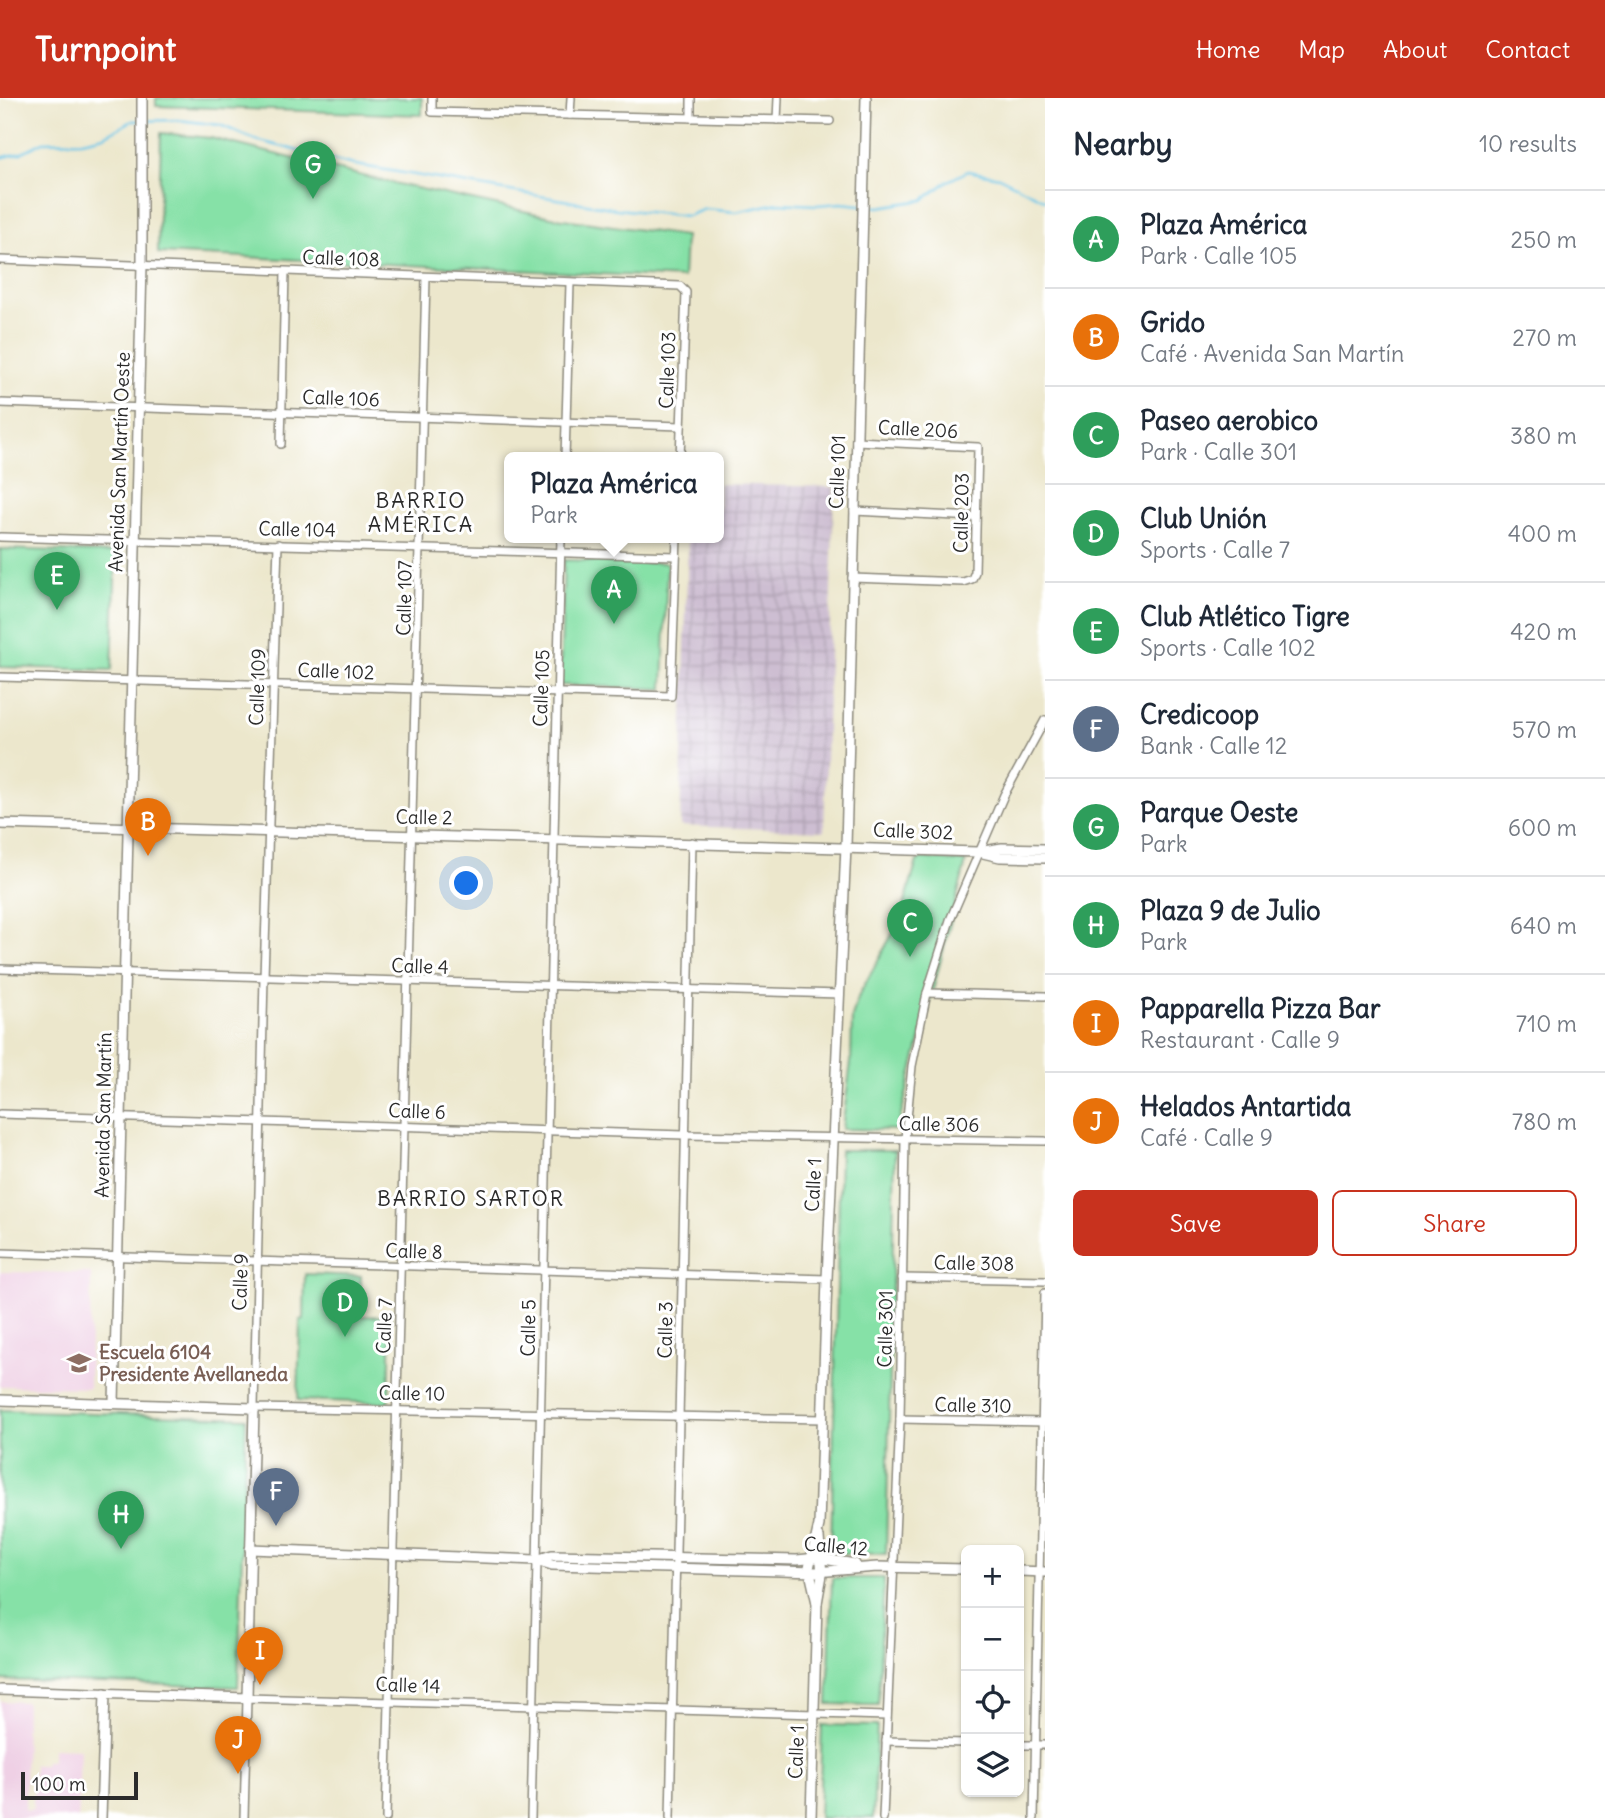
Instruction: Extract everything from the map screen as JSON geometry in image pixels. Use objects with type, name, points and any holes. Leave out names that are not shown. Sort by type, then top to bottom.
[{"type":"street","points":[[432,98],[432,112],[830,121]]},
{"type":"street","points":[[570,98],[570,115]]},
{"type":"street","points":[[691,98],[691,118]]},
{"type":"street","points":[[777,120],[778,98]]},
{"type":"street","name":"Calle 101","points":[[846,846],[866,98]]},
{"type":"street","name":"Avenida San Martín Oeste","points":[[127,827],[142,265],[142,102]]},
{"type":"street","name":"Calle 108","points":[[0,260],[680,286]]},
{"type":"street","points":[[281,444],[285,272]]},
{"type":"street","name":"Calle 107","points":[[412,834],[426,278]]},
{"type":"street","points":[[565,452],[570,283]]},
{"type":"street","name":"Calle 103","points":[[680,286],[686,292],[680,452]]},
{"type":"street","name":"Calle 106","points":[[0,404],[681,426]]},
{"type":"street","name":"Calle 206","points":[[856,441],[978,447]]},
{"type":"street","name":"Calle 203","points":[[852,578],[962,582],[972,579],[975,572],[978,447]]},
{"type":"street","points":[[854,511],[976,517]]},
{"type":"street","name":"Calle 104","points":[[0,537],[676,556]]},
{"type":"street","name":"Calle 105","points":[[552,838],[561,543]]},
{"type":"street","points":[[676,556],[677,543]]},
{"type":"street","name":"Calle 109","points":[[268,831],[278,544]]},
{"type":"street","name":"Calle 102","points":[[0,677],[671,696],[676,556]]},
{"type":"street","name":"Calle 301","points":[[883,1818],[900,1419],[905,1139],[912,1066],[927,993],[950,920],[1016,770],[1045,720]]},
{"type":"street","name":"Calle 2","points":[[0,824],[846,846]]},
{"type":"street","name":"Avenida San Martín","points":[[114,1403],[127,827]]},
{"type":"street","name":"Calle 9","points":[[244,1818],[268,831]]},
{"type":"street","name":"Calle 7","points":[[386,1818],[412,834]]},
{"type":"street","name":"Calle 5","points":[[531,1818],[545,1270],[552,838]]},
{"type":"street","name":"Calle 3","points":[[670,1818],[692,842]]},
{"type":"street","name":"Calle 302","points":[[846,846],[1045,858]]},
{"type":"street","name":"Calle 1","points":[[811,1818],[817,1603],[822,1571],[819,1525],[827,1279],[846,846]]},
{"type":"street","name":"Calle 302","points":[[978,852],[1002,848],[1045,849]]},
{"type":"street","name":"Calle 4","points":[[0,969],[840,994]]},
{"type":"street","points":[[927,993],[1045,996]]},
{"type":"street","name":"Calle 6","points":[[0,1114],[833,1138]]},
{"type":"street","name":"Calle 306","points":[[833,1138],[1045,1141]]},
{"type":"street","name":"Calle 8","points":[[0,1253],[827,1279]]},
{"type":"street","name":"Calle 308","points":[[902,1278],[1045,1281]]},
{"type":"street","points":[[1034,1818],[1043,1572],[1045,1293]]},
{"type":"street","name":"Calle 10","points":[[0,1400],[254,1408],[823,1419]]},
{"type":"street","name":"Calle 310","points":[[900,1419],[1044,1422]]},
{"type":"street","name":"Calle 1","points":[[817,1603],[810,1572],[819,1525]]},
{"type":"street","name":"Calle 12","points":[[250,1549],[536,1560],[552,1555],[810,1572],[877,1567]]},
{"type":"street","name":"Calle 12","points":[[677,1563],[811,1558],[877,1567]]},
{"type":"street","points":[[877,1567],[961,1569]]},
{"type":"street","points":[[1024,1571],[1043,1572]]},
{"type":"street","name":"Calle 14","points":[[0,1690],[887,1716]]},
{"type":"street","points":[[101,1818],[105,1693]]},
{"type":"street","points":[[886,1741],[961,1743]]},
{"type":"street","points":[[1024,1745],[1045,1745]]},
{"type":"shaded area","points":[[724,484],[834,487],[824,831],[680,826],[688,543],[724,543]]},
{"type":"shaded area","points":[[0,1272],[91,1273],[89,1388],[0,1386]]},
{"type":"shaded area","points":[[0,1701],[26,1702],[25,1810],[33,1809],[34,1765],[44,1765],[45,1761],[52,1761],[52,1748],[80,1749],[78,1818],[0,1818]]},
{"type":"green space","points":[[156,98],[422,98],[422,115],[156,106]]},
{"type":"green space","points":[[161,133],[211,138],[379,180],[556,218],[685,236],[683,278],[158,253]]},
{"type":"green space","points":[[0,549],[116,553],[112,670],[0,667]]},
{"type":"green space","points":[[564,560],[667,563],[663,689],[560,685]]},
{"type":"green space","points":[[922,858],[966,862],[897,1130],[842,1129],[851,1062],[852,1017],[859,995],[900,920],[917,861]]},
{"type":"green space","points":[[840,1150],[895,1150],[886,1554],[831,1553]]},
{"type":"green space","points":[[305,1274],[361,1276],[360,1316],[391,1317],[389,1403],[298,1400],[300,1320],[304,1319]]},
{"type":"green space","points":[[0,1410],[246,1418],[238,1687],[0,1680]]},
{"type":"green space","points":[[832,1578],[884,1578],[878,1705],[828,1704]]},
{"type":"green space","points":[[822,1725],[877,1726],[873,1818],[819,1818]]},
{"type":"waterway","points":[[0,158],[21,153],[43,142],[82,141],[104,136],[132,121],[178,120],[220,125],[256,140],[350,164],[617,209],[687,216],[705,209],[736,212],[778,203],[841,203],[879,207],[923,200],[948,181],[968,171],[999,177],[1045,200]]},
{"type":"place","name":"Parque Oeste","points":[[313,199]]},
{"type":"place","name":"Club Atlético Tigre","points":[[57,610]]},
{"type":"place","name":"Plaza América","points":[[614,624]]},
{"type":"place","name":"Grido","points":[[148,856]]},
{"type":"place","name":"Paseo aerobico","points":[[910,957]]},
{"type":"place","name":"Club Unión","points":[[345,1337]]},
{"type":"place","name":"Escuela 6104 Presidente Avellaneda","points":[[79,1363]]},
{"type":"place","name":"Credicoop","points":[[276,1526]]},
{"type":"place","name":"Plaza 9 de Julio","points":[[121,1549]]},
{"type":"place","name":"Papparella Pizza Bar","points":[[260,1685]]},
{"type":"place","name":"Helados Antartida","points":[[238,1774]]},
{"type":"district","name":"BARRIO AMÉRICA","points":[[421,512]]},
{"type":"district","name":"BARRIO SARTOR","points":[[471,1198]]}]
